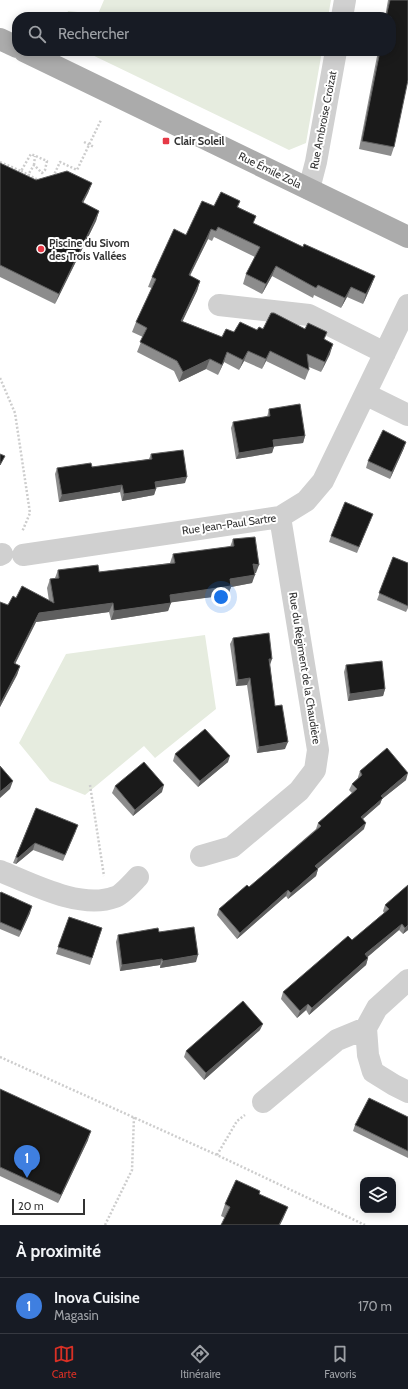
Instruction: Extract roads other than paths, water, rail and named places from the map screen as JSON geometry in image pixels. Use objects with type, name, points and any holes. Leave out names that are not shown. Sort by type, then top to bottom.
[{"type":"main road","points":[[0,39],[12,45]]},
{"type":"main road","name":"Rue Émile Zola","points":[[34,56],[408,237]]},
{"type":"street","points":[[343,12],[345,0]]},
{"type":"street","name":"Rue Ambroise Croizat","points":[[308,189],[316,162],[335,56]]},
{"type":"street","points":[[219,305],[309,315],[385,352]]},
{"type":"street","name":"Rue Jean-Paul Sartre","points":[[11,549],[280,517],[306,501],[323,481],[408,305]]},
{"type":"street","points":[[365,394],[408,415]]},
{"type":"street","name":"Rue du Régiment de la Chaudière","points":[[201,856],[232,847],[299,791],[315,770],[318,750],[280,517]]},
{"type":"street","points":[[0,871],[67,898],[98,900],[117,897],[138,877]]},
{"type":"street","points":[[408,980],[377,1008],[366,1028],[368,1055],[373,1072],[408,1092]]},
{"type":"street","points":[[263,1102],[338,1040],[366,1028]]},
{"type":"place","name":"Clair Soleil","points":[[166,141]]},
{"type":"place","name":"Piscine du Sivom des Trois Vallées","points":[[41,249]]},
{"type":"place","name":"Inova Cuisine","points":[[27,1178]]}]
